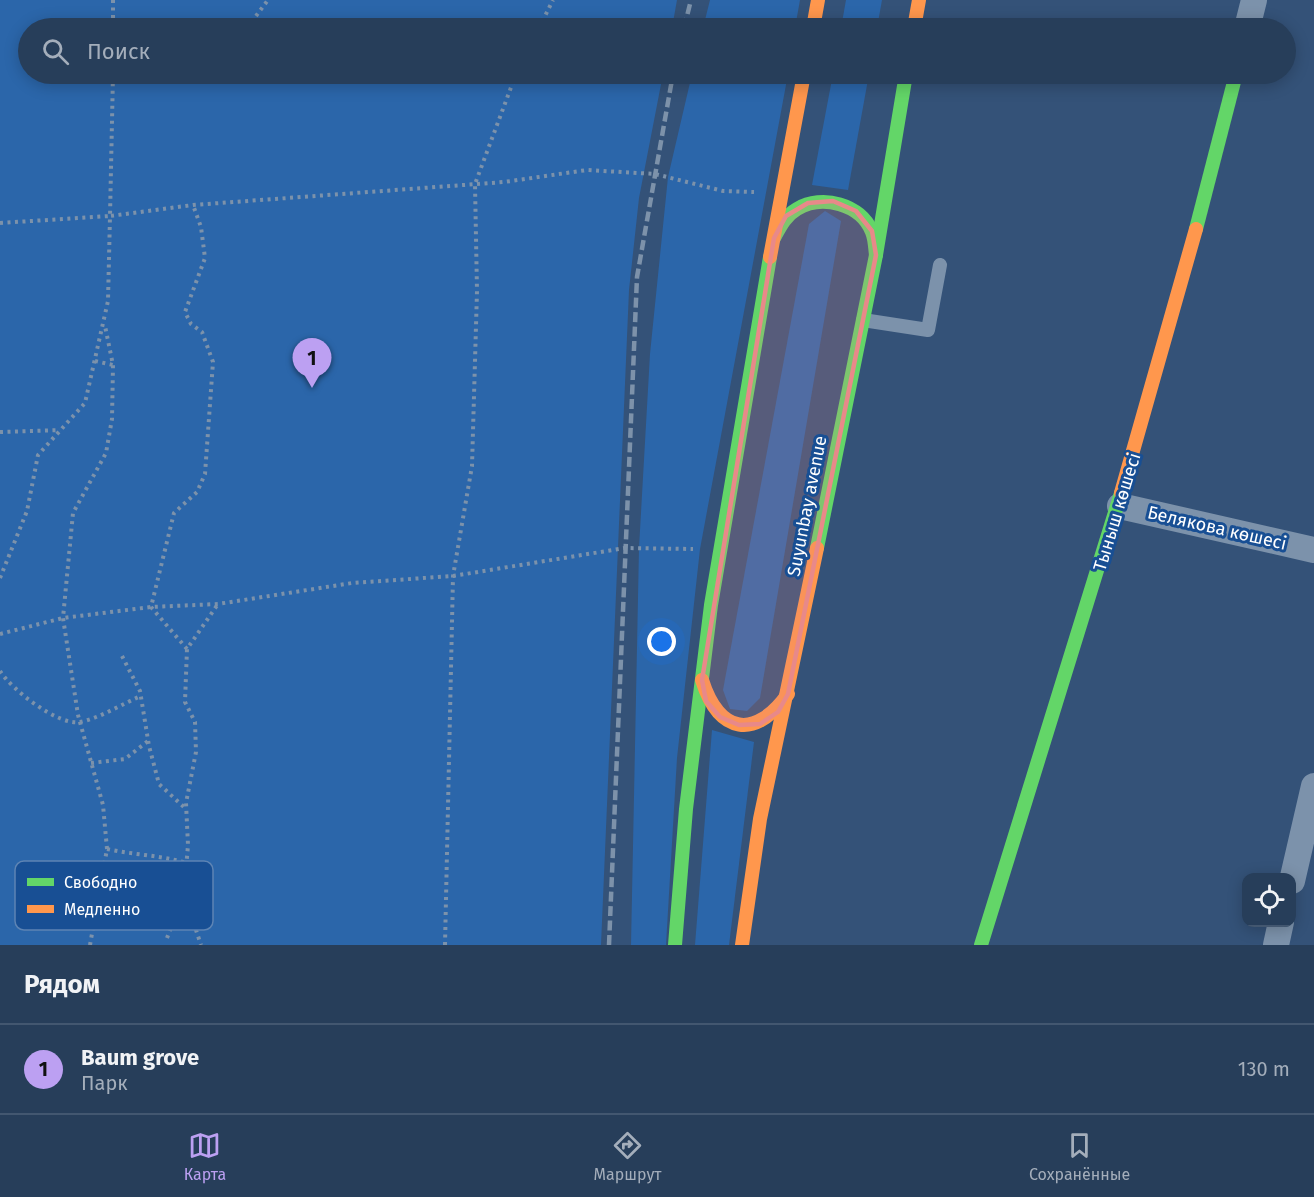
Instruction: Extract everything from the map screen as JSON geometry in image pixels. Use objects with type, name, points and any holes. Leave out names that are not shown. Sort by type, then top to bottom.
[{"type":"main road","points":[[815,18],[818,0]]},
{"type":"main road","points":[[916,18],[919,0]]},
{"type":"main road","points":[[675,945],[686,809],[721,549],[781,192],[802,84]]},
{"type":"main road","name":"Suyunbay avenue","points":[[742,945],[760,819],[788,694],[876,255],[904,84]]},
{"type":"main road","name":"Тыныш көшесі","points":[[981,945],[1120,506],[1209,188],[1234,84]]},
{"type":"main road","points":[[774,238],[786,216],[808,203],[833,201],[856,211],[872,231],[876,255]]},
{"type":"main road","points":[[702,680],[706,701],[720,717],[739,725],[760,723],[769,718],[778,712],[788,694]]},
{"type":"street","points":[[1250,18],[1254,0]]},
{"type":"street","name":"Белякова көшесі","points":[[1120,506],[1314,550]]},
{"type":"street","points":[[1294,873],[1314,786]]},
{"type":"street","points":[[1276,945],[1280,927]]},
{"type":"lane","points":[[863,320],[928,330],[940,266]]},
{"type":"path","points":[[113,0],[113,18]]},
{"type":"path","points":[[254,18],[268,0]]},
{"type":"path","points":[[544,18],[553,0]]},
{"type":"path","points":[[0,578],[27,511],[38,455],[85,403],[104,323],[108,301],[113,84]]},
{"type":"path","points":[[445,945],[453,576],[472,466],[477,291],[475,184],[512,84]]},
{"type":"path","points":[[0,223],[110,216],[194,205],[475,184],[586,170],[655,174],[723,191],[781,192]]},
{"type":"path","points":[[151,607],[174,513],[198,492],[205,474],[213,362],[202,332],[191,324],[185,312],[205,258],[201,228],[194,205]]},
{"type":"path","points":[[104,323],[112,365],[112,420],[106,453],[73,513],[63,618],[80,722],[103,805],[107,849],[105,861]]},
{"type":"path","points":[[95,361],[112,365]]},
{"type":"path","points":[[0,432],[61,430]]},
{"type":"path","points":[[0,634],[63,618],[151,607],[218,604],[352,583],[453,576],[625,548],[721,549]]},
{"type":"path","points":[[187,861],[186,810],[196,752],[195,722],[185,702],[187,649],[218,604]]},
{"type":"path","points":[[151,607],[187,649]]},
{"type":"path","points":[[122,656],[141,696],[148,741],[159,784],[186,810]]},
{"type":"path","points":[[0,671],[5,679],[27,698],[64,722],[80,722],[141,696]]},
{"type":"path","points":[[92,764],[125,759],[148,741]]},
{"type":"path","points":[[107,849],[141,856],[162,855],[181,861]]},
{"type":"path","points":[[90,945],[93,930]]},
{"type":"path","points":[[167,938],[170,930]]},
{"type":"path","points":[[196,930],[201,945]]},
{"type":"highlighted area","points":[[833,201],[856,211],[872,231],[876,255],[788,694],[778,712],[760,724],[739,725],[720,717],[706,701],[702,680],[774,238],[786,216],[808,203]]},
{"type":"shaded area","points":[[0,0],[677,0],[674,18],[18,18],[18,84],[661,84],[639,198],[629,290],[601,945],[0,945]]},
{"type":"shaded area","points":[[710,0],[800,0],[797,18],[706,18]]},
{"type":"shaded area","points":[[846,0],[882,0],[879,18],[843,18]]},
{"type":"shaded area","points":[[690,84],[786,84],[700,549],[677,758],[666,945],[631,945],[639,548],[650,354],[668,177]]},
{"type":"shaded area","points":[[831,84],[867,84],[848,190],[812,185]]},
{"type":"shaded area","points":[[825,211],[841,221],[760,698],[747,711],[730,709],[723,690],[809,224]]},
{"type":"shaded area","points":[[712,730],[754,742],[729,945],[695,945]]},
{"type":"railway","points":[[686,18],[691,0]]},
{"type":"railway","points":[[609,945],[637,277],[671,84]]},
{"type":"traffic: fast","points":[[817,548],[876,255],[904,84]]},
{"type":"traffic: fast","points":[[1196,229],[1233,84]]},
{"type":"traffic: fast","points":[[774,238],[786,218],[797,209],[818,202],[829,202],[850,208],[867,222],[873,235],[876,255]]},
{"type":"traffic: fast","points":[[675,945],[686,809],[711,605],[770,257]]},
{"type":"traffic: fast","points":[[981,945],[1121,493]]},
{"type":"traffic: slow","points":[[815,18],[818,0]]},
{"type":"traffic: slow","points":[[916,18],[919,0]]},
{"type":"traffic: slow","points":[[770,257],[802,84]]},
{"type":"traffic: slow","points":[[1121,493],[1196,229]]},
{"type":"traffic: slow","points":[[742,945],[760,819],[817,548]]},
{"type":"traffic: slow","points":[[702,680],[709,698],[718,711],[728,720],[739,724],[751,724],[763,719],[776,709],[788,694]]},
{"type":"place","name":"Baum grove","points":[[312,388]]}]
